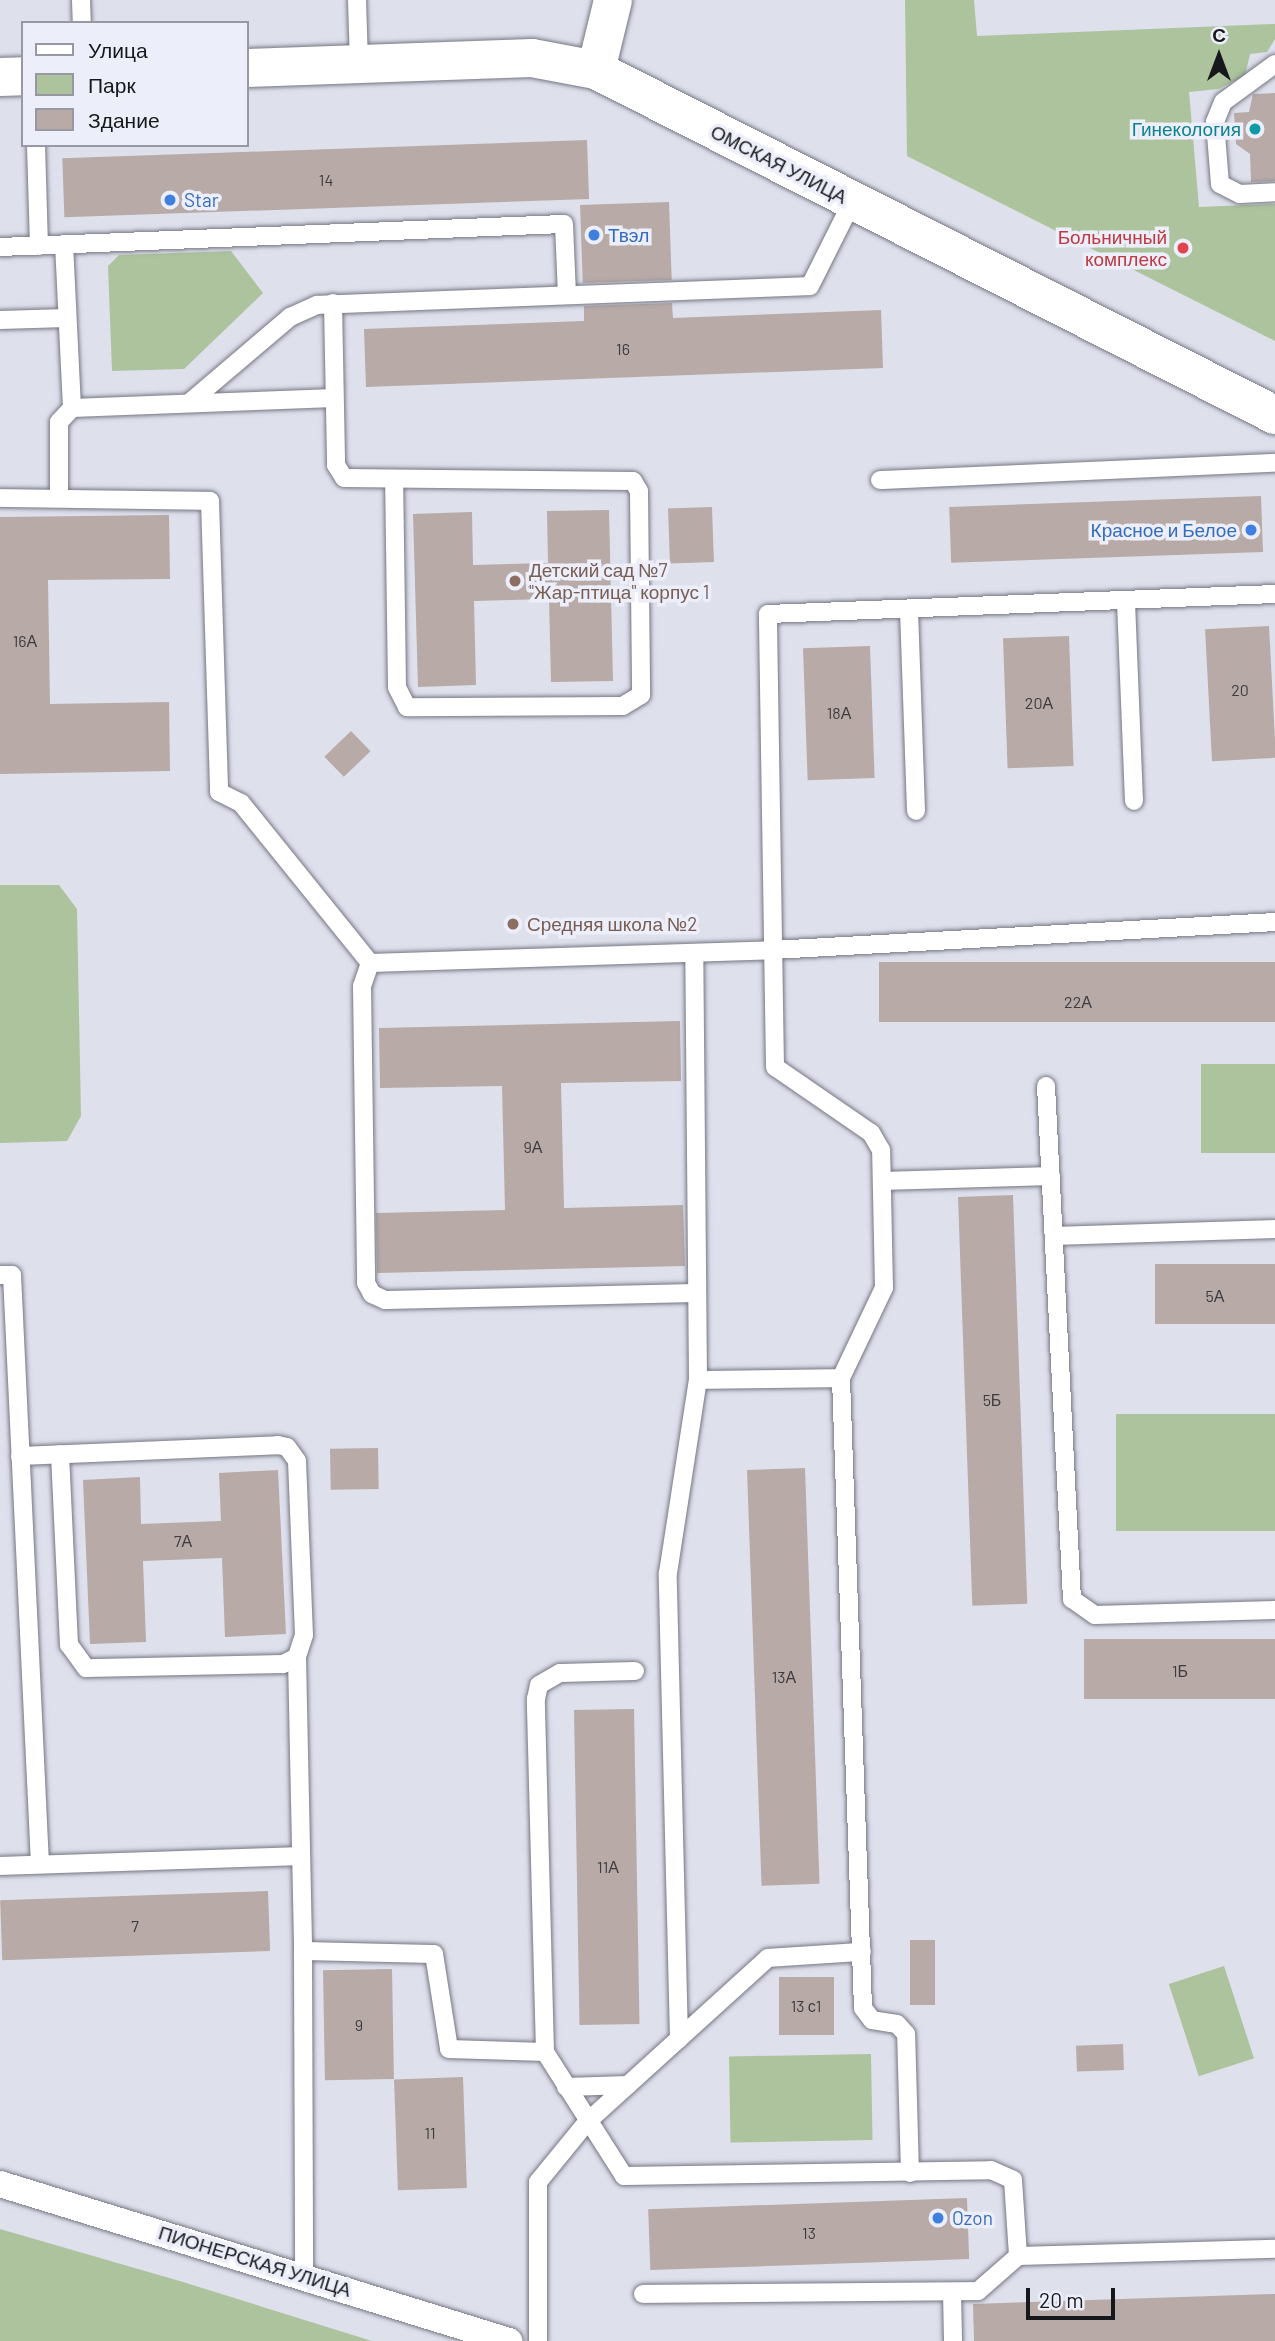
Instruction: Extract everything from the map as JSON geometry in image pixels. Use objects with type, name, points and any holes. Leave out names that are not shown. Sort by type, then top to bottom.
[{"type":"main road","points":[[596,70],[613,0]]},
{"type":"main road","name":"ОМСКАЯ УЛИЦА","points":[[248,68],[532,58],[596,70],[1275,415]]},
{"type":"main road","points":[[0,77],[21,76]]},
{"type":"street","name":"ПИОНЕРСКАЯ УЛИЦА","points":[[0,2184],[509,2341]]},
{"type":"lane","points":[[81,0],[82,21]]},
{"type":"lane","points":[[357,0],[359,64]]},
{"type":"lane","points":[[1275,64],[1223,102],[1215,122],[1220,184],[1240,194],[1275,192]]},
{"type":"lane","points":[[36,147],[39,246]]},
{"type":"lane","points":[[190,403],[290,317],[333,303],[810,286],[852,202]]},
{"type":"lane","points":[[0,247],[564,224],[567,295]]},
{"type":"lane","points":[[64,244],[72,408]]},
{"type":"lane","points":[[333,303],[334,398],[340,473],[355,482],[621,476],[633,481],[639,491],[641,695],[623,706],[407,707],[397,687],[394,482]]},
{"type":"lane","points":[[0,320],[67,317]]},
{"type":"lane","points":[[59,498],[59,422],[72,408],[334,398]]},
{"type":"lane","points":[[880,480],[1275,463]]},
{"type":"lane","points":[[0,498],[211,501],[219,792],[241,803],[370,963]]},
{"type":"lane","points":[[909,2173],[906,2034],[897,2024],[867,2015],[862,1952],[841,1378],[884,1288],[881,1150],[871,1133],[775,1067],[768,614],[1126,602],[1275,594]]},
{"type":"lane","points":[[1126,602],[1134,801]]},
{"type":"lane","points":[[909,610],[916,811]]},
{"type":"lane","points":[[370,963],[774,950],[1275,922]]},
{"type":"lane","points":[[679,2039],[667,1573],[698,1380],[694,953]]},
{"type":"lane","points":[[370,963],[362,985],[366,1283],[372,1294],[385,1300],[697,1293]]},
{"type":"lane","points":[[1046,1086],[1072,1600],[1095,1615],[1275,1610]]},
{"type":"lane","points":[[881,1181],[1051,1176]]},
{"type":"lane","points":[[1054,1236],[1275,1229]]},
{"type":"lane","points":[[0,1276],[12,1275],[40,1864]]},
{"type":"lane","points":[[698,1380],[841,1378]]},
{"type":"lane","points":[[20,1456],[278,1445],[295,1453],[304,1635],[297,1657],[303,1951],[304,2276]]},
{"type":"lane","points":[[60,1454],[69,1645],[86,1668],[270,1665],[297,1657]]},
{"type":"lane","points":[[635,1671],[560,1673],[539,1685],[536,1699],[545,2052],[616,2170],[634,2179],[1004,2173],[1015,2192],[1018,2256]]},
{"type":"lane","points":[[0,1866],[301,1856]]},
{"type":"lane","points":[[303,1951],[434,1954],[449,2049],[545,2052]]},
{"type":"lane","points":[[538,2341],[538,2182],[587,2122],[768,1958],[862,1952]]},
{"type":"lane","points":[[566,2087],[628,2085]]},
{"type":"lane","points":[[643,2294],[952,2292],[989,2285],[1018,2256],[1275,2249]]},
{"type":"lane","points":[[952,2292],[953,2341]]},
{"type":"green space","name":"Больничный комплекс","points":[[905,0],[974,0],[977,36],[1275,24],[1275,39],[1267,52],[1250,54],[1245,76],[1218,89],[1189,92],[1199,207],[1275,204],[1275,341],[907,156]]},
{"type":"green space","points":[[231,251],[263,293],[184,369],[112,371],[108,266],[119,255]]},
{"type":"green space","points":[[0,885],[59,885],[77,909],[81,1116],[67,1141],[0,1143]]},
{"type":"green space","points":[[1201,1064],[1275,1064],[1275,1153],[1201,1153]]},
{"type":"green space","points":[[1116,1414],[1275,1414],[1275,1531],[1116,1531]]},
{"type":"green space","points":[[1224,1966],[1254,2058],[1199,2076],[1169,1984]]},
{"type":"green space","points":[[871,2054],[873,2140],[731,2142],[729,2056]]},
{"type":"green space","points":[[0,2229],[183,2282],[372,2341],[0,2341]]},
{"type":"building","name":"Гинекология","points":[[1275,93],[1275,181],[1251,182],[1250,154],[1236,144],[1234,113],[1249,112],[1253,94]]},
{"type":"building","points":[[587,140],[589,199],[64,217],[62,158]]},
{"type":"building","points":[[669,202],[672,280],[583,283],[580,205]]},
{"type":"building","points":[[672,303],[673,318],[881,310],[883,368],[366,387],[364,329],[584,321],[584,306]]},
{"type":"building","points":[[1261,496],[1263,552],[951,563],[949,507]]},
{"type":"building","points":[[712,507],[714,562],[670,564],[668,509]]},
{"type":"building","points":[[609,510],[613,681],[551,682],[549,599],[474,601],[476,685],[418,687],[413,514],[472,512],[473,565],[548,563],[547,511]]},
{"type":"building","points":[[169,515],[170,579],[48,580],[50,704],[169,702],[170,771],[0,774],[0,517]]},
{"type":"building","points":[[1269,626],[1275,758],[1212,761],[1205,629]]},
{"type":"building","points":[[1069,636],[1074,766],[1008,768],[1003,638]]},
{"type":"building","points":[[870,646],[875,778],[808,780],[803,648]]},
{"type":"building","points":[[351,731],[370,751],[344,777],[324,757]]},
{"type":"building","points":[[879,962],[1275,962],[1275,1022],[879,1022]]},
{"type":"building","points":[[680,1021],[681,1081],[561,1083],[564,1208],[683,1205],[685,1266],[377,1273],[376,1213],[505,1210],[502,1086],[380,1088],[379,1028]]},
{"type":"building","points":[[1013,1195],[1027,1604],[972,1606],[958,1197]]},
{"type":"building","points":[[1155,1264],[1275,1264],[1275,1324],[1155,1324]]},
{"type":"building","points":[[378,1448],[379,1489],[331,1490],[330,1449]]},
{"type":"building","points":[[805,1468],[820,1884],[762,1886],[747,1470]]},
{"type":"building","points":[[278,1470],[286,1634],[225,1637],[222,1558],[143,1561],[146,1642],[90,1644],[83,1480],[140,1477],[141,1524],[221,1521],[219,1473]]},
{"type":"building","points":[[1084,1639],[1275,1639],[1275,1699],[1084,1699]]},
{"type":"building","points":[[634,1709],[639,2024],[580,2025],[574,1710]]},
{"type":"building","points":[[268,1891],[270,1951],[2,1960],[0,1900]]},
{"type":"building","points":[[910,1940],[935,1940],[935,2005],[910,2005]]},
{"type":"building","points":[[392,1969],[394,2079],[325,2080],[323,1970]]},
{"type":"building","points":[[779,1977],[834,1977],[834,2035],[779,2035]]},
{"type":"building","points":[[1123,2044],[1124,2070],[1077,2072],[1076,2046]]},
{"type":"building","points":[[463,2077],[467,2188],[398,2190],[394,2079]]},
{"type":"building","points":[[967,2198],[969,2259],[650,2270],[648,2209]]},
{"type":"building","points":[[1275,2294],[1275,2341],[974,2341],[973,2304]]},
{"type":"place","name":"Гинекология","points":[[1255,129]]},
{"type":"place","name":"Star","points":[[170,200]]},
{"type":"place","name":"Твэл","points":[[594,235]]},
{"type":"place","name":"Больничный комплекс","points":[[1183,248]]},
{"type":"place","name":"Красное и Белое","points":[[1251,530]]},
{"type":"place","name":"Детский сад №7 \"Жар-птица\" корпус 1","points":[[515,581]]},
{"type":"place","name":"Средняя школа №2","points":[[513,924]]},
{"type":"place","name":"Ozon","points":[[938,2218]]}]
